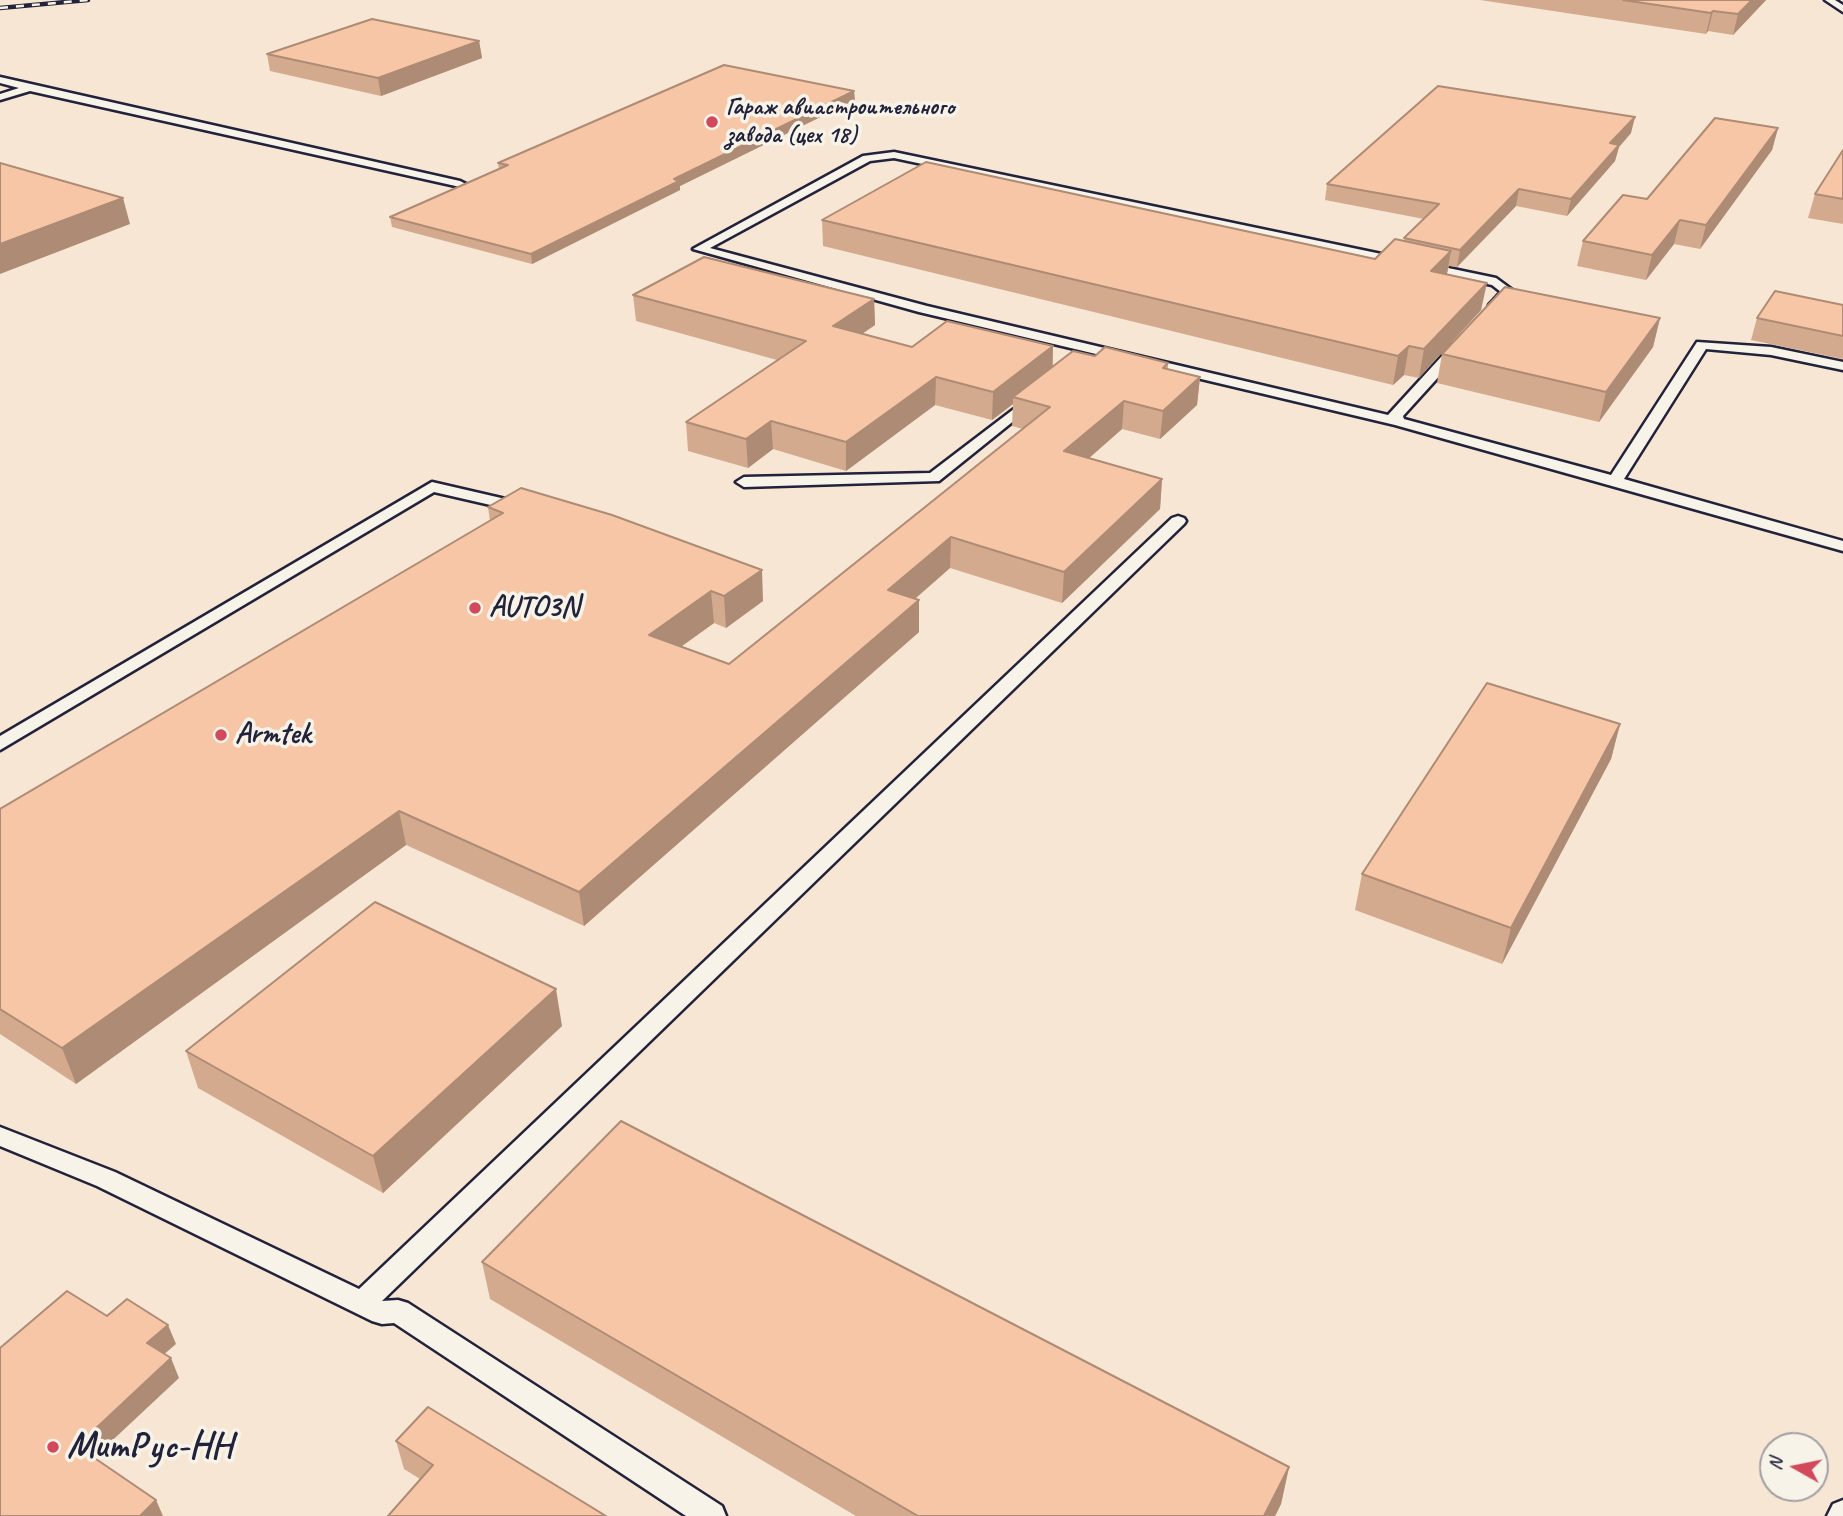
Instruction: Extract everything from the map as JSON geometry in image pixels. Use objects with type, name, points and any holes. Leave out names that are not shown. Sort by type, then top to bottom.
[{"type":"lane","points":[[1829,0],[1843,9]]},
{"type":"lane","points":[[0,79],[460,184]]},
{"type":"lane","points":[[0,97],[30,88]]},
{"type":"lane","points":[[1491,311],[1509,292],[1496,282],[894,155],[867,158],[699,249],[715,256],[1089,354],[1399,422],[1843,546]]},
{"type":"lane","points":[[1399,422],[1395,416],[1465,340]]},
{"type":"lane","points":[[1615,481],[1702,345],[1770,351],[1843,366]]},
{"type":"lane","points":[[744,482],[934,478],[1041,392]]},
{"type":"lane","points":[[0,744],[432,487],[542,515]]},
{"type":"lane","points":[[362,1303],[1178,521]]},
{"type":"lane","points":[[0,1136],[106,1179],[382,1313],[398,1311],[711,1516]]},
{"type":"shaded area","points":[[0,0],[1819,0],[1843,14],[1843,1516],[0,1516]]},
{"type":"building","points":[[1623,0],[1752,0],[1738,14],[1711,13]]},
{"type":"building","points":[[372,19],[479,41],[378,78],[267,54]]},
{"type":"building","points":[[724,65],[854,91],[674,179],[679,181],[531,254],[390,217],[508,165],[498,163]]},
{"type":"building","points":[[1438,86],[1635,117],[1610,143],[1619,145],[1571,199],[1519,189],[1460,250],[1404,238],[1439,204],[1327,184]]},
{"type":"building","points":[[1715,118],[1778,128],[1706,225],[1680,220],[1652,255],[1583,241],[1623,195],[1647,199]]},
{"type":"building","points":[[1843,150],[1843,199],[1815,194]]},
{"type":"building","points":[[926,162],[1375,259],[1395,239],[1451,251],[1431,271],[1487,283],[1424,349],[1409,346],[1398,356],[822,220]]},
{"type":"building","points":[[0,163],[123,198],[0,244]]},
{"type":"building","points":[[704,257],[874,299],[833,326],[912,347],[947,321],[1053,346],[993,392],[936,377],[846,442],[771,421],[746,439],[686,422],[806,341],[633,295]]},
{"type":"building","points":[[1505,287],[1660,318],[1606,392],[1442,354]]},
{"type":"building","points":[[1775,291],[1843,305],[1843,336],[1757,318]]},
{"type":"building","points":[[1105,347],[1168,363],[1163,368],[1200,377],[1163,411],[1124,401],[1064,451],[1162,479],[1064,572],[951,537],[888,590],[919,600],[579,892],[399,811],[62,1048],[0,1009],[0,809],[503,513],[488,507],[521,488],[612,515],[762,570],[724,596],[711,591],[649,635],[729,664],[1050,407],[1013,397],[1073,351],[1095,356]]},
{"type":"building","points":[[1487,683],[1620,724],[1511,928],[1362,874]]},
{"type":"building","points":[[375,902],[556,989],[373,1156],[186,1051]]},
{"type":"building","points":[[621,1121],[1289,1467],[1264,1516],[918,1516],[482,1262]]},
{"type":"building","name":"МитРус-НН","points":[[67,1291],[107,1316],[127,1299],[168,1325],[147,1343],[171,1358],[77,1446],[156,1500],[140,1516],[0,1516],[0,1348]]},
{"type":"building","points":[[428,1407],[606,1516],[388,1516],[433,1465],[396,1441]]},
{"type":"railway","points":[[0,8],[88,0]]},
{"type":"place","name":"Гараж авиастроительного завода (цех 18)","points":[[712,122]]},
{"type":"place","name":"AUTO3N","points":[[475,608]]},
{"type":"place","name":"Armtek","points":[[221,735]]},
{"type":"place","name":"МитРус-НН","points":[[53,1447]]}]
